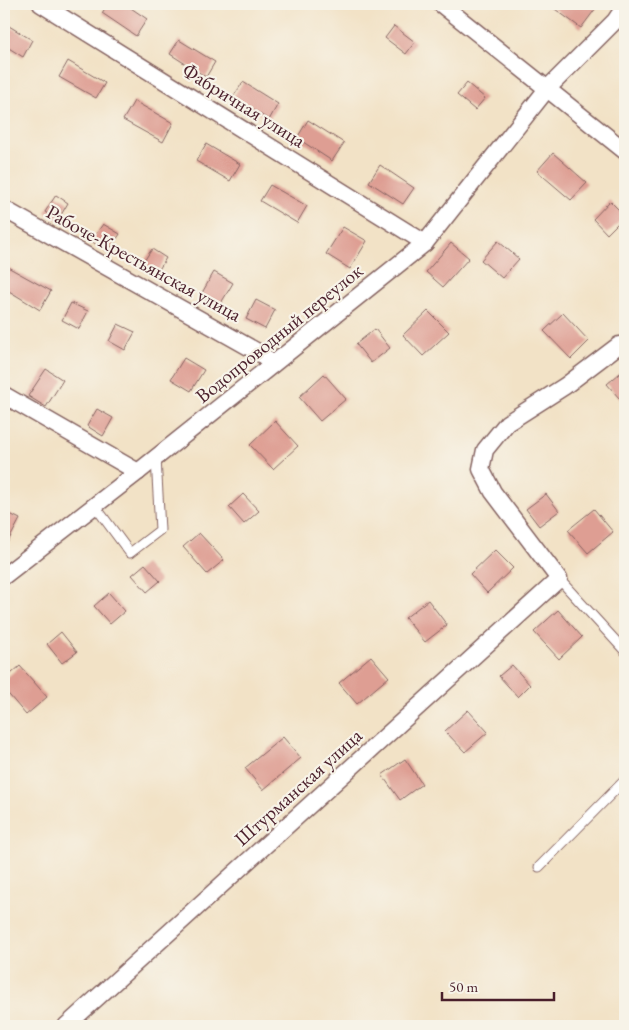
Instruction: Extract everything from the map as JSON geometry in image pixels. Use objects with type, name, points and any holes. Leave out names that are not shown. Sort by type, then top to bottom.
[{"type":"street","name":"Фабричная улица","points":[[41,4],[425,243]]},
{"type":"street","points":[[441,4],[625,151]]},
{"type":"street","name":"Водопроводный переулок","points":[[7,570],[95,506],[156,458],[268,360],[425,243],[547,89],[614,21],[625,6]]},
{"type":"street","name":"Рабоче-Крестьянская улица","points":[[4,209],[268,360]]},
{"type":"street","points":[[559,579],[493,492],[481,469],[485,450],[507,423],[565,386],[619,345],[625,345]]},
{"type":"street","points":[[4,395],[138,472]]},
{"type":"street","name":"Штурманская улица","points":[[66,1026],[559,579]]},
{"type":"lane","points":[[95,506],[130,553],[160,530],[156,458]]},
{"type":"lane","points":[[559,579],[625,651]]},
{"type":"lane","points":[[539,867],[625,780]]},
{"type":"building","points":[[108,4],[125,4],[147,19],[136,36],[102,13]]},
{"type":"building","points":[[548,4],[599,4],[581,28]]},
{"type":"building","points":[[4,23],[32,40],[23,57],[4,45]]},
{"type":"building","points":[[394,26],[415,42],[406,54],[385,38]]},
{"type":"building","points":[[179,40],[215,62],[206,77],[170,54]]},
{"type":"building","points":[[68,61],[105,83],[96,98],[59,77]]},
{"type":"building","points":[[243,82],[278,104],[269,120],[233,97]]},
{"type":"building","points":[[467,83],[485,98],[475,110],[457,95]]},
{"type":"building","points":[[134,101],[173,123],[163,142],[123,120]]},
{"type":"building","points":[[308,120],[344,143],[332,161],[297,138]]},
{"type":"building","points":[[206,144],[240,164],[230,181],[196,161]]},
{"type":"building","points":[[553,153],[587,183],[571,200],[537,171]]},
{"type":"building","points":[[380,165],[414,188],[403,204],[369,182]]},
{"type":"building","points":[[270,185],[307,206],[297,223],[260,201]]},
{"type":"building","points":[[56,195],[68,203],[58,220],[45,212]]},
{"type":"building","points":[[610,201],[625,216],[607,234],[593,219]]},
{"type":"building","points":[[103,224],[120,234],[108,252],[91,241]]},
{"type":"building","points":[[343,227],[367,241],[350,269],[326,254]]},
{"type":"building","points":[[498,241],[519,259],[502,278],[481,260]]},
{"type":"building","points":[[451,243],[469,258],[443,287],[426,272]]},
{"type":"building","points":[[152,249],[166,258],[155,276],[140,267]]},
{"type":"building","points":[[4,265],[51,291],[40,310],[4,288]]},
{"type":"building","points":[[214,272],[233,283],[218,308],[199,298]]},
{"type":"building","points":[[256,300],[275,310],[265,329],[246,319]]},
{"type":"building","points":[[71,303],[88,311],[79,329],[62,320]]},
{"type":"building","points":[[428,311],[449,332],[423,356],[403,335]]},
{"type":"building","points":[[563,313],[589,341],[571,359],[544,331]]},
{"type":"building","points":[[118,324],[135,332],[125,350],[109,341]]},
{"type":"building","points":[[375,329],[390,348],[371,363],[356,344]]},
{"type":"building","points":[[184,358],[204,370],[191,391],[171,379]]},
{"type":"building","points":[[46,369],[63,380],[46,407],[28,396]]},
{"type":"building","points":[[625,369],[625,405],[607,384]]},
{"type":"building","points":[[324,374],[346,399],[320,421],[299,397]]},
{"type":"building","points":[[97,409],[113,418],[103,436],[87,426]]},
{"type":"building","points":[[275,421],[298,446],[273,469],[250,445]]},
{"type":"building","points":[[243,494],[259,511],[244,524],[229,507]]},
{"type":"building","points":[[546,494],[559,511],[539,526],[526,509]]},
{"type":"building","points":[[594,509],[613,532],[588,553],[568,530]]},
{"type":"building","points":[[4,511],[20,519],[4,549]]},
{"type":"building","points":[[199,533],[224,560],[207,574],[183,547]]},
{"type":"building","points":[[495,550],[513,568],[487,593],[470,574]]},
{"type":"building","points":[[145,564],[160,581],[147,592],[132,575]]},
{"type":"building","points":[[109,593],[125,611],[110,624],[94,606]]},
{"type":"building","points":[[428,600],[447,625],[425,642],[405,618]]},
{"type":"building","points":[[558,610],[582,637],[559,659],[534,632]]},
{"type":"building","points":[[61,632],[77,652],[62,663],[47,644]]},
{"type":"building","points":[[371,656],[389,677],[357,704],[339,683]]},
{"type":"building","points":[[512,665],[530,685],[518,697],[499,676]]},
{"type":"building","points":[[20,666],[47,697],[26,715],[4,689],[4,680]]},
{"type":"building","points":[[468,710],[488,732],[465,752],[445,731]]},
{"type":"building","points":[[283,737],[301,758],[263,790],[245,768]]},
{"type":"building","points":[[405,759],[422,784],[400,800],[382,775]]}]
